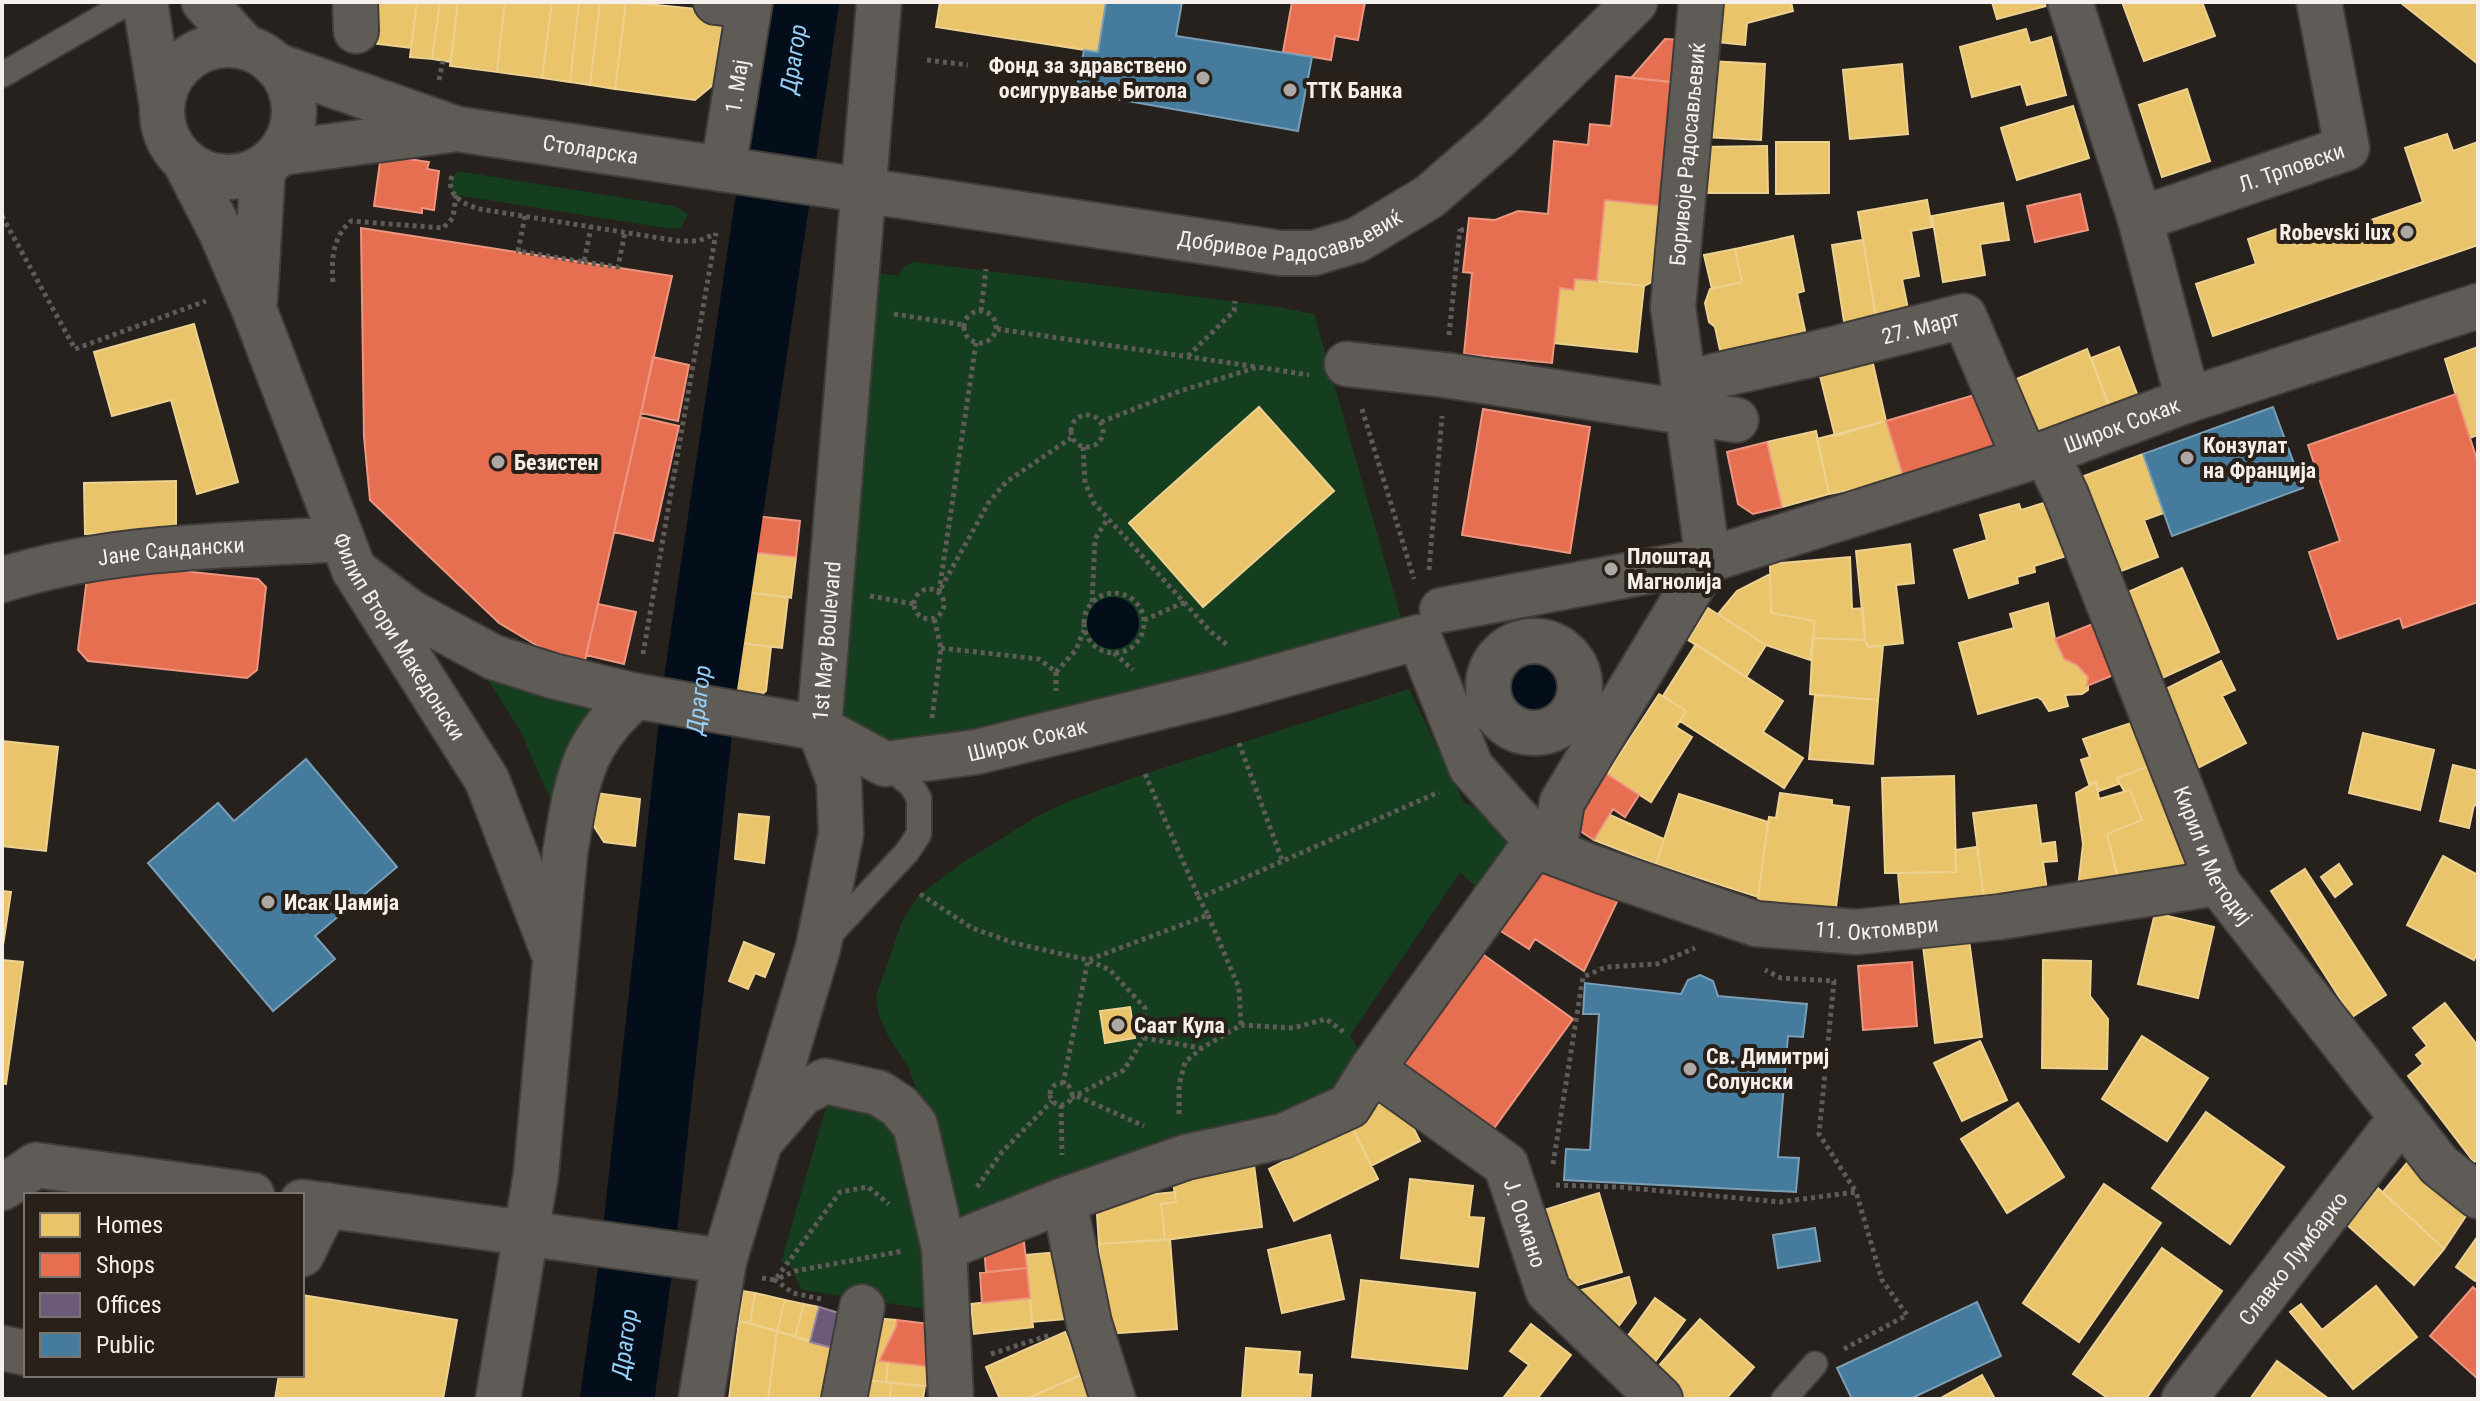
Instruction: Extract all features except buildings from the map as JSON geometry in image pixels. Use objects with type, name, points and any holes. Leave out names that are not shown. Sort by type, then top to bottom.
[{"type":"street","points":[[145,2],[163,127],[171,146],[185,162],[203,173],[223,178],[244,176],[272,160],[290,136],[295,117],[293,98],[287,80],[204,2]]},
{"type":"street","name":"1st May Boulevard","points":[[701,1399],[724,1261],[818,948],[841,834],[839,781],[819,728],[844,187],[879,2]]},
{"type":"street","name":"Добривое Радосављевиќ","points":[[731,170],[1280,253],[1314,253],[1357,240],[1429,197],[1498,137],[1527,105],[1635,2]]},
{"type":"street","name":"Боривоје Радосављевиќ","points":[[1701,2],[1673,307],[1708,560]]},
{"type":"street","points":[[2070,2],[2140,219],[2188,400]]},
{"type":"street","name":"Л. Трповски","points":[[2140,219],[2347,148],[2319,2]]},
{"type":"street","name":"1. Мај","points":[[731,170],[738,3]]},
{"type":"street","points":[[162,106],[166,87],[176,70],[189,57],[207,48],[226,44],[260,56]]},
{"type":"street","name":"Столарска","points":[[260,56],[457,129],[731,170]]},
{"type":"street","name":"Столарска","points":[[272,160],[457,129]]},
{"type":"street","name":"Филип Втори Македонски","points":[[254,309],[272,160]]},
{"type":"street","name":"Филип Втори Македонски","points":[[185,162],[221,232],[254,309],[348,554],[487,780],[555,957]]},
{"type":"street","name":"Широк Сокак","points":[[885,764],[976,752],[1222,692],[1426,604],[1510,598],[1708,560],[2036,456],[2188,400],[2478,306]]},
{"type":"street","name":"27. Март","points":[[1685,397],[1726,375],[1964,316],[2036,456]]},
{"type":"street","points":[[1339,379],[1445,375],[1685,397],[1736,420]]},
{"type":"street","name":"Кирил и Методиј","points":[[2036,456],[2066,495],[2218,883],[2439,1165],[2478,1196]]},
{"type":"street","name":"Јане Сандански","points":[[2,580],[44,566],[149,550],[348,554]]},
{"type":"street","points":[[348,554],[410,612],[493,657],[553,676],[644,687],[732,713],[819,728],[885,764]]},
{"type":"street","points":[[944,1248],[1064,1200],[1186,1157],[1283,1136],[1349,1106],[1372,1069],[1546,841],[1562,802],[1586,725],[1708,560]]},
{"type":"street","points":[[1510,598],[1520,643]]},
{"type":"street","points":[[1426,604],[1471,767],[1546,841]]},
{"type":"street","points":[[1535,641],[1561,650],[1578,673],[1580,687],[1577,701],[1586,725],[1564,723],[1542,733],[1518,731],[1497,738],[1497,715],[1488,688],[1490,673],[1497,660],[1520,643],[1535,641]]},
{"type":"street","points":[[498,1399],[536,1174],[565,853],[577,786],[594,741],[614,715],[644,687]]},
{"type":"street","name":"11. Октомври","points":[[1546,841],[1756,924],[1857,932],[2000,917],[2218,883]]},
{"type":"street","name":"Ј. Османо","points":[[1372,1069],[1506,1165],[1548,1291],[1660,1399]]},
{"type":"street","points":[[760,1142],[801,1094],[825,1081],[879,1093],[899,1106],[915,1125],[944,1248],[951,1383]]},
{"type":"street","name":"Славко Лумбарко","points":[[2184,1399],[2402,1117]]},
{"type":"street","points":[[19,1176],[227,1193]]},
{"type":"street","points":[[1064,1200],[1089,1323],[1113,1399]]},
{"type":"street","points":[[304,1246],[314,1204],[724,1261]]},
{"type":"street","points":[[844,1399],[862,1307]]},
{"type":"street","points":[[2,1348],[24,1353]]},
{"type":"lane","points":[[2,75],[129,2]]},
{"type":"lane","points":[[818,948],[907,852],[919,834],[919,798],[911,785],[885,764]]},
{"type":"lane","points":[[1784,1399],[1815,1364]]},
{"type":"path","points":[[927,60],[968,65]]},
{"type":"path","points":[[439,80],[443,61]]},
{"type":"path","points":[[452,176],[450,187],[467,206],[678,241],[698,241],[716,233],[644,687]]},
{"type":"path","points":[[333,282],[333,249],[344,227],[351,221],[443,228],[453,218],[456,195]]},
{"type":"path","points":[[2,216],[75,349],[211,299]]},
{"type":"path","points":[[525,216],[518,251],[584,262],[618,267],[625,232]]},
{"type":"path","points":[[1426,604],[1460,226],[1468,230]]},
{"type":"path","points":[[584,262],[591,227]]},
{"type":"path","points":[[981,311],[986,269]]},
{"type":"path","points":[[1187,357],[1234,311],[1235,301]]},
{"type":"path","points":[[981,311],[991,314],[997,329],[987,342],[976,343],[968,338],[964,325],[971,313],[981,311]]},
{"type":"path","points":[[894,314],[964,325]]},
{"type":"path","points":[[997,329],[1339,379],[1426,604]]},
{"type":"path","points":[[939,592],[926,589],[917,595],[914,604],[921,616],[934,618],[941,613],[944,604],[939,592],[976,343]]},
{"type":"path","points":[[1101,422],[1180,391],[1258,367]]},
{"type":"path","points":[[1071,438],[1071,424],[1078,417],[1093,415],[1101,422],[1103,433],[1098,443],[1083,447]]},
{"type":"path","points":[[939,592],[989,502],[1006,482],[1071,438]]},
{"type":"path","points":[[1071,438],[1083,447],[1085,483],[1094,503],[1229,648]]},
{"type":"path","points":[[1092,603],[1095,539],[1107,520]]},
{"type":"path","points":[[1058,705],[1056,672],[1076,650],[1085,630],[1086,611],[1092,603],[1108,593],[1128,596],[1135,602],[1144,620],[1138,639],[1123,651],[1104,651],[1095,646],[1085,630]]},
{"type":"path","points":[[869,596],[914,604]]},
{"type":"path","points":[[1144,620],[1185,602]]},
{"type":"path","points":[[931,723],[941,648],[934,618]]},
{"type":"path","points":[[1076,650],[1095,646]]},
{"type":"path","points":[[941,648],[1039,659],[1056,672]]},
{"type":"path","points":[[1239,743],[1282,860]]},
{"type":"path","points":[[1145,774],[1239,988],[1241,1025]]},
{"type":"path","points":[[1199,898],[1441,792]]},
{"type":"path","points":[[920,894],[972,928],[1014,943],[1088,960],[1110,970],[1145,1008],[1144,1038],[1124,1070],[1068,1103],[1061,1105],[1052,1101]]},
{"type":"path","points":[[1088,960],[1208,915]]},
{"type":"path","points":[[1552,1170],[1583,977],[1606,967],[1657,964],[1698,947]]},
{"type":"path","points":[[1063,1084],[1088,960]]},
{"type":"path","points":[[1755,966],[1781,978],[1834,981],[1819,1134],[1856,1192],[1882,1280],[1907,1315],[1815,1364]]},
{"type":"path","points":[[1186,1157],[1178,1108],[1179,1085],[1185,1062],[1241,1025],[1293,1028],[1326,1019],[1349,1036],[1372,1069]]},
{"type":"path","points":[[1144,1038],[1202,1048]]},
{"type":"path","points":[[1063,1084],[1074,1097],[1137,1122],[1186,1157]]},
{"type":"path","points":[[1052,1101],[1050,1094],[1053,1087],[1063,1084]]},
{"type":"path","points":[[971,1196],[987,1170],[1052,1101]]},
{"type":"path","points":[[1549,1185],[1619,1187],[1780,1202],[1856,1192]]},
{"type":"path","points":[[775,1280],[840,1192],[868,1187],[892,1206]]},
{"type":"path","points":[[951,1383],[1089,1323]]},
{"type":"green space","points":[[457,171],[674,206],[688,214],[681,228],[666,228],[456,195],[450,183]]},
{"type":"green space","points":[[913,262],[1273,306],[1314,314],[1402,621],[885,764],[819,728],[858,270],[898,276],[903,268]]},
{"type":"green space","points":[[481,669],[591,707],[565,765],[553,806],[521,732]]},
{"type":"green space","points":[[1409,689],[1464,803],[1482,811],[1497,824],[1503,831],[1506,850],[1502,864],[1487,889],[1476,887],[1460,872],[1350,1036],[1372,1069],[1349,1106],[1332,1087],[1274,1120],[1167,1143],[1063,1175],[977,1211],[970,1235],[947,1242],[920,1101],[908,1066],[889,1038],[878,1013],[876,996],[903,919],[920,894],[962,863],[1036,817],[1069,801]]},
{"type":"green space","points":[[832,1087],[898,1110],[933,1310],[803,1290],[790,1266],[781,1262]]},
{"type":"water","points":[[1113,597],[1131,605],[1139,623],[1131,641],[1113,649],[1095,641],[1087,623],[1095,605]]},
{"type":"water","points":[[1532,659],[1553,667],[1561,688],[1553,709],[1532,717],[1511,709],[1503,688],[1511,667]]},
{"type":"waterway","name":"Драгор","points":[[617,1399],[637,1257],[700,687],[802,2]]},
{"type":"place","name":"Фонд за здравствено осигурување Битола","points":[[1203,78]]},
{"type":"place","name":"ТТК Банка","points":[[1290,90]]},
{"type":"place","name":"Robevski lux","points":[[2407,232]]},
{"type":"place","name":"Конзулат на Франција","points":[[2187,458]]},
{"type":"place","name":"Безистен","points":[[498,462]]},
{"type":"place","name":"Плоштад Магнолија","points":[[1611,569]]},
{"type":"place","name":"Исак Џамија","points":[[268,902]]},
{"type":"place","name":"Саат Кула","points":[[1118,1025]]},
{"type":"place","name":"Св. Димитриј Солунски","points":[[1690,1069]]}]
